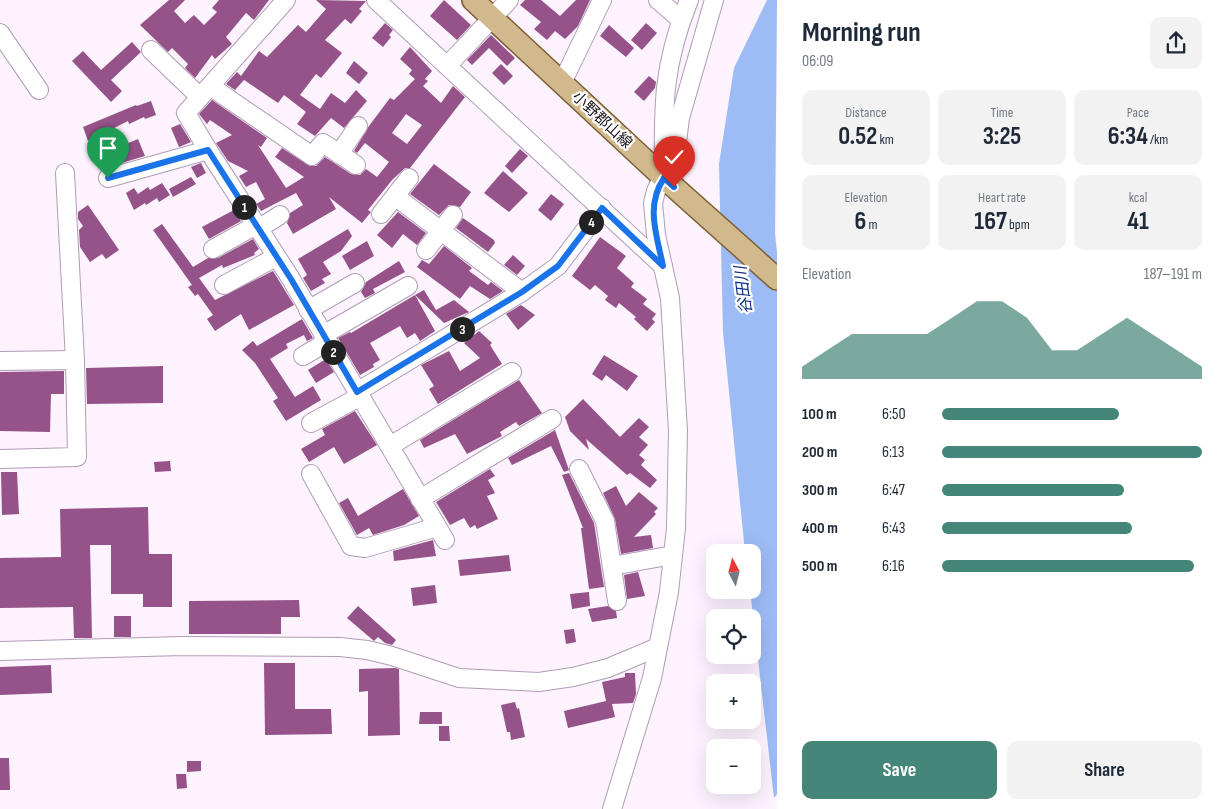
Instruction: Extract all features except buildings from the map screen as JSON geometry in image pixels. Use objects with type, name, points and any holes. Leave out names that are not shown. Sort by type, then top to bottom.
[{"type":"main road","name":"小野郡山線","points":[[473,0],[669,183],[777,279]]},
{"type":"street","points":[[286,0],[186,112],[276,256],[441,533],[365,548],[351,546],[311,474]]},
{"type":"street","points":[[376,0],[663,266]]},
{"type":"street","points":[[448,65],[493,19],[508,0]]},
{"type":"street","points":[[562,83],[602,0]]},
{"type":"street","points":[[658,0],[681,20]]},
{"type":"street","points":[[669,183],[662,116],[664,85],[669,57],[688,0]]},
{"type":"street","points":[[612,809],[652,678],[670,592],[673,555],[678,475],[678,431],[670,298],[653,214],[656,191],[669,183],[680,118],[714,0]]},
{"type":"street","points":[[0,33],[39,90]]},
{"type":"street","points":[[151,50],[205,91],[312,156],[323,143],[356,165]]},
{"type":"street","points":[[339,154],[358,126]]},
{"type":"street","points":[[108,178],[208,150]]},
{"type":"street","points":[[0,459],[77,457],[75,360],[65,173]]},
{"type":"street","points":[[381,214],[409,178]]},
{"type":"street","points":[[396,197],[522,292]]},
{"type":"street","points":[[311,423],[522,292],[558,266],[602,208]]},
{"type":"street","points":[[213,249],[280,215]]},
{"type":"street","points":[[426,250],[454,215]]},
{"type":"street","points":[[224,284],[276,256]]},
{"type":"street","points":[[308,310],[355,283]]},
{"type":"street","points":[[303,356],[325,339],[408,286]]},
{"type":"street","points":[[0,361],[75,360]]},
{"type":"street","points":[[390,446],[512,372]]},
{"type":"street","points":[[420,499],[552,419]]},
{"type":"street","points":[[579,469],[605,521],[617,601]]},
{"type":"street","points":[[612,566],[673,555]]},
{"type":"street","points":[[0,650],[182,646],[340,647],[376,652],[459,678],[539,682],[573,677],[608,668],[658,647]]},
{"type":"water","name":"谷田川","points":[[767,0],[777,0],[775,234],[777,252],[777,794],[774,798],[759,664],[761,664],[761,609],[752,609],[751,599],[761,599],[761,544],[744,544],[723,332],[719,164],[734,68]]},
{"type":"route","points":[[108,178],[208,150],[291,279],[357,392],[436,346],[522,292],[558,266],[602,208],[663,266],[653,214],[653,203],[656,191],[664,178],[674,187]]}]
